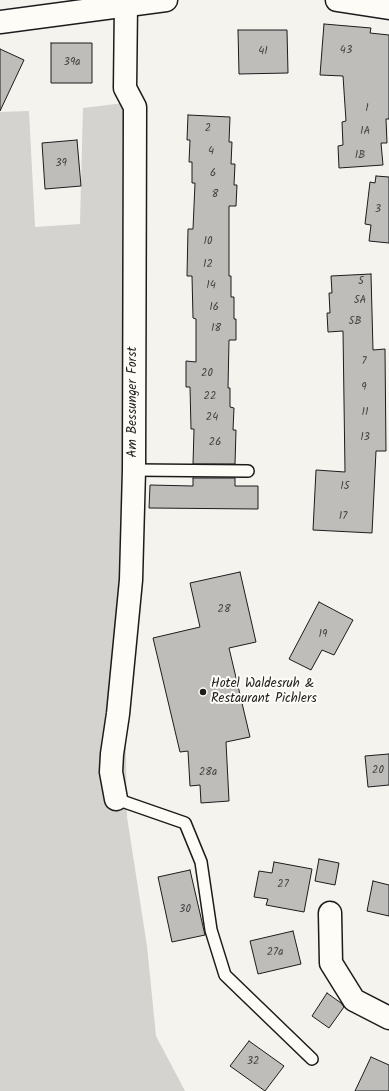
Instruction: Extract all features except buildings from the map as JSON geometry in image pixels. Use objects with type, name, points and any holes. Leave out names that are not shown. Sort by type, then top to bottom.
[{"type":"street","points":[[0,22],[126,4],[166,0]]},
{"type":"street","points":[[337,0],[389,8]]},
{"type":"street","name":"Am Bessunger Forst","points":[[116,799],[111,772],[131,580],[134,470],[135,107],[125,88],[126,4]]},
{"type":"street","points":[[330,913],[331,963],[354,1000],[389,1018]]},
{"type":"lane","points":[[134,470],[248,471]]},
{"type":"lane","points":[[116,799],[185,823],[201,862],[211,930],[225,975],[312,1059]]},
{"type":"shaded area","points":[[124,103],[122,518],[127,817],[147,946],[156,1036],[185,1091],[0,1091],[0,112],[29,111],[35,227],[80,224],[83,108]]},
{"type":"place","name":"Hotel Waldesruh & Restaurant Pichlers","points":[[203,692]]}]
